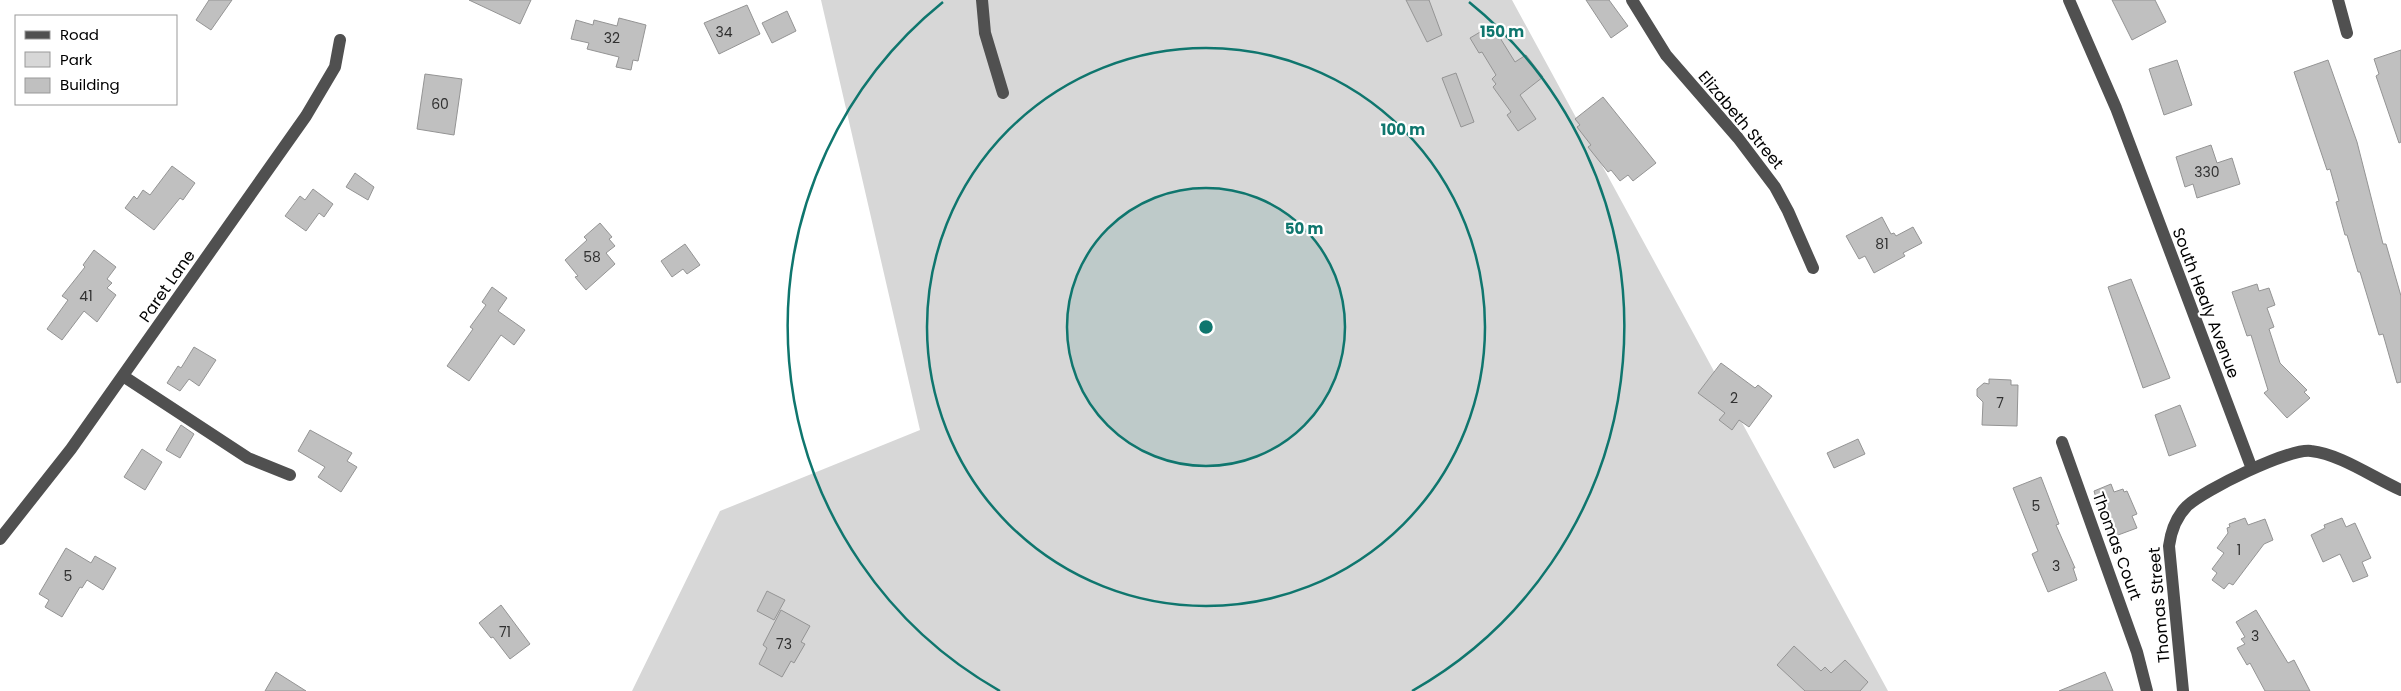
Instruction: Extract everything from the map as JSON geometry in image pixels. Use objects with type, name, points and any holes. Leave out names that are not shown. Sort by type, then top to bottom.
[{"type":"street","points":[[982,0],[985,33],[1003,92]]},
{"type":"street","name":"Elizabeth Street","points":[[1632,0],[1666,55],[1738,138],[1775,187],[1788,211],[1813,268]]},
{"type":"street","name":"South Healy Avenue","points":[[2069,0],[2116,108],[2252,469]]},
{"type":"street","points":[[2338,0],[2347,32]]},
{"type":"street","name":"Paret Lane","points":[[0,539],[71,449],[306,116],[335,67],[340,40]]},
{"type":"street","points":[[122,376],[248,458],[290,475]]},
{"type":"street","name":"Thomas Court","points":[[2062,442],[2138,652],[2147,691]]},
{"type":"street","points":[[2252,469],[2308,450],[2331,456],[2401,490]]},
{"type":"street","name":"Thomas Street","points":[[2183,691],[2169,559],[2170,536],[2179,515],[2187,506],[2219,484],[2252,469]]},
{"type":"green space","points":[[821,0],[1512,0],[1888,691],[632,691],[720,511],[920,430]]},
{"type":"building","points":[[209,0],[232,0],[211,30],[196,20]]},
{"type":"building","points":[[469,0],[531,0],[520,24]]},
{"type":"building","points":[[1406,0],[1429,0],[1442,35],[1427,42]]},
{"type":"building","points":[[1586,0],[1609,0],[1628,26],[1611,38]]},
{"type":"building","points":[[2112,0],[2155,0],[2166,22],[2132,40]]},
{"type":"building","points":[[747,5],[760,34],[719,54],[704,23]]},
{"type":"building","points":[[787,11],[796,31],[772,43],[762,23]]},
{"type":"building","points":[[619,18],[646,25],[638,61],[633,60],[631,70],[616,67],[619,57],[587,49],[589,43],[571,39],[576,20],[593,25],[594,20],[617,26]]},
{"type":"building","points":[[1492,25],[1515,62],[1526,55],[1543,77],[1520,95],[1536,119],[1518,131],[1507,115],[1511,112],[1493,87],[1496,84],[1492,79],[1496,75],[1482,52],[1479,53],[1470,38]]},
{"type":"building","points":[[2401,50],[2401,142],[2399,143],[2376,76],[2379,74],[2374,59]]},
{"type":"building","points":[[2177,60],[2192,105],[2164,115],[2149,69]]},
{"type":"building","points":[[2328,60],[2357,142],[2383,244],[2386,244],[2401,296],[2401,382],[2397,383],[2383,334],[2379,335],[2360,272],[2358,272],[2347,235],[2345,235],[2336,202],[2339,201],[2330,169],[2327,170],[2294,72]]},
{"type":"building","points":[[1456,73],[1474,122],[1461,127],[1442,78]]},
{"type":"building","points":[[425,74],[462,79],[454,135],[417,129]]},
{"type":"building","points":[[1603,97],[1656,163],[1633,181],[1628,175],[1620,181],[1611,170],[1608,172],[1588,147],[1591,145],[1577,127],[1580,125],[1575,119]]},
{"type":"building","points":[[2211,145],[2217,163],[2232,158],[2240,184],[2197,198],[2193,184],[2185,187],[2176,157]]},
{"type":"building","points":[[172,166],[195,183],[183,200],[180,198],[154,230],[125,208],[134,196],[137,199],[143,190],[150,195]]},
{"type":"building","points":[[355,173],[374,187],[368,200],[346,187]]},
{"type":"building","points":[[313,189],[333,204],[324,217],[319,213],[306,231],[285,216],[300,196],[305,200]]},
{"type":"building","points":[[1882,217],[1891,234],[1894,233],[1896,236],[1913,227],[1922,243],[1903,253],[1905,256],[1874,273],[1865,256],[1859,259],[1846,236]]},
{"type":"building","points":[[600,223],[612,237],[609,239],[615,246],[606,253],[615,264],[586,290],[575,277],[578,276],[565,260],[587,240],[584,237]]},
{"type":"building","points":[[685,244],[700,265],[687,274],[683,269],[672,277],[661,261]]},
{"type":"building","points":[[94,250],[116,267],[107,279],[112,283],[107,288],[116,295],[97,322],[84,311],[62,340],[47,329],[68,300],[62,296],[85,267],[83,265]]},
{"type":"building","points":[[2131,279],[2170,378],[2143,388],[2108,287]]},
{"type":"building","points":[[2257,284],[2259,291],[2269,288],[2275,305],[2267,308],[2274,327],[2269,329],[2280,363],[2307,390],[2304,392],[2310,398],[2287,418],[2264,393],[2268,390],[2251,335],[2247,336],[2232,292]]},
{"type":"building","points":[[492,287],[507,298],[498,311],[525,330],[514,345],[501,335],[469,381],[447,366],[473,329],[470,327],[486,305],[482,302]]},
{"type":"building","points":[[194,347],[216,360],[199,386],[189,379],[180,391],[167,383],[178,366],[181,368]]},
{"type":"building","points":[[1721,363],[1755,388],[1758,385],[1772,396],[1749,427],[1739,420],[1732,430],[1719,420],[1725,413],[1698,393]]},
{"type":"building","points":[[1989,379],[2011,380],[2011,385],[2018,385],[2017,426],[1982,425],[1983,402],[1977,396],[1977,389],[1984,383],[1989,384]]},
{"type":"building","points":[[2180,405],[2196,446],[2169,456],[2155,415]]},
{"type":"building","points":[[181,425],[194,434],[180,458],[166,450]]},
{"type":"building","points":[[310,430],[352,453],[347,461],[357,467],[341,492],[318,477],[325,467],[298,451]]},
{"type":"building","points":[[1858,439],[1865,454],[1834,468],[1827,453]]},
{"type":"building","points":[[142,449],[162,462],[145,490],[124,477]]},
{"type":"building","points":[[2041,477],[2059,524],[2056,525],[2075,568],[2073,568],[2077,580],[2048,592],[2032,554],[2038,551],[2013,488]]},
{"type":"building","points":[[2111,484],[2114,492],[2123,489],[2124,492],[2127,491],[2137,514],[2132,516],[2137,528],[2110,538],[2094,499],[2096,498],[2094,491]]},
{"type":"building","points":[[2245,518],[2248,525],[2265,519],[2273,540],[2264,544],[2233,585],[2229,583],[2224,589],[2212,580],[2217,573],[2212,569],[2224,553],[2217,548],[2228,533],[2227,528],[2230,527],[2229,524]]},
{"type":"building","points":[[2342,518],[2346,527],[2355,523],[2371,558],[2362,562],[2368,576],[2353,582],[2340,554],[2323,562],[2311,535],[2325,528],[2324,525]]},
{"type":"building","points":[[66,548],[91,563],[95,556],[116,568],[103,590],[87,580],[82,588],[80,587],[62,617],[45,607],[49,600],[39,594]]},
{"type":"building","points":[[767,591],[785,600],[774,620],[757,611]]},
{"type":"building","points":[[501,605],[530,644],[510,659],[479,623]]},
{"type":"building","points":[[781,610],[810,626],[801,642],[805,644],[794,663],[791,661],[782,677],[759,664],[767,648],[763,645]]},
{"type":"building","points":[[2256,610],[2288,663],[2294,660],[2310,691],[2265,691],[2250,663],[2247,665],[2237,648],[2245,644],[2241,639],[2245,637],[2236,622]]},
{"type":"building","points":[[1794,646],[1821,671],[1825,667],[1831,673],[1845,660],[1868,682],[1860,691],[1805,691],[1777,665]]},
{"type":"building","points":[[276,672],[306,691],[265,691]]},
{"type":"building","points":[[2105,672],[2113,691],[2059,691]]}]
